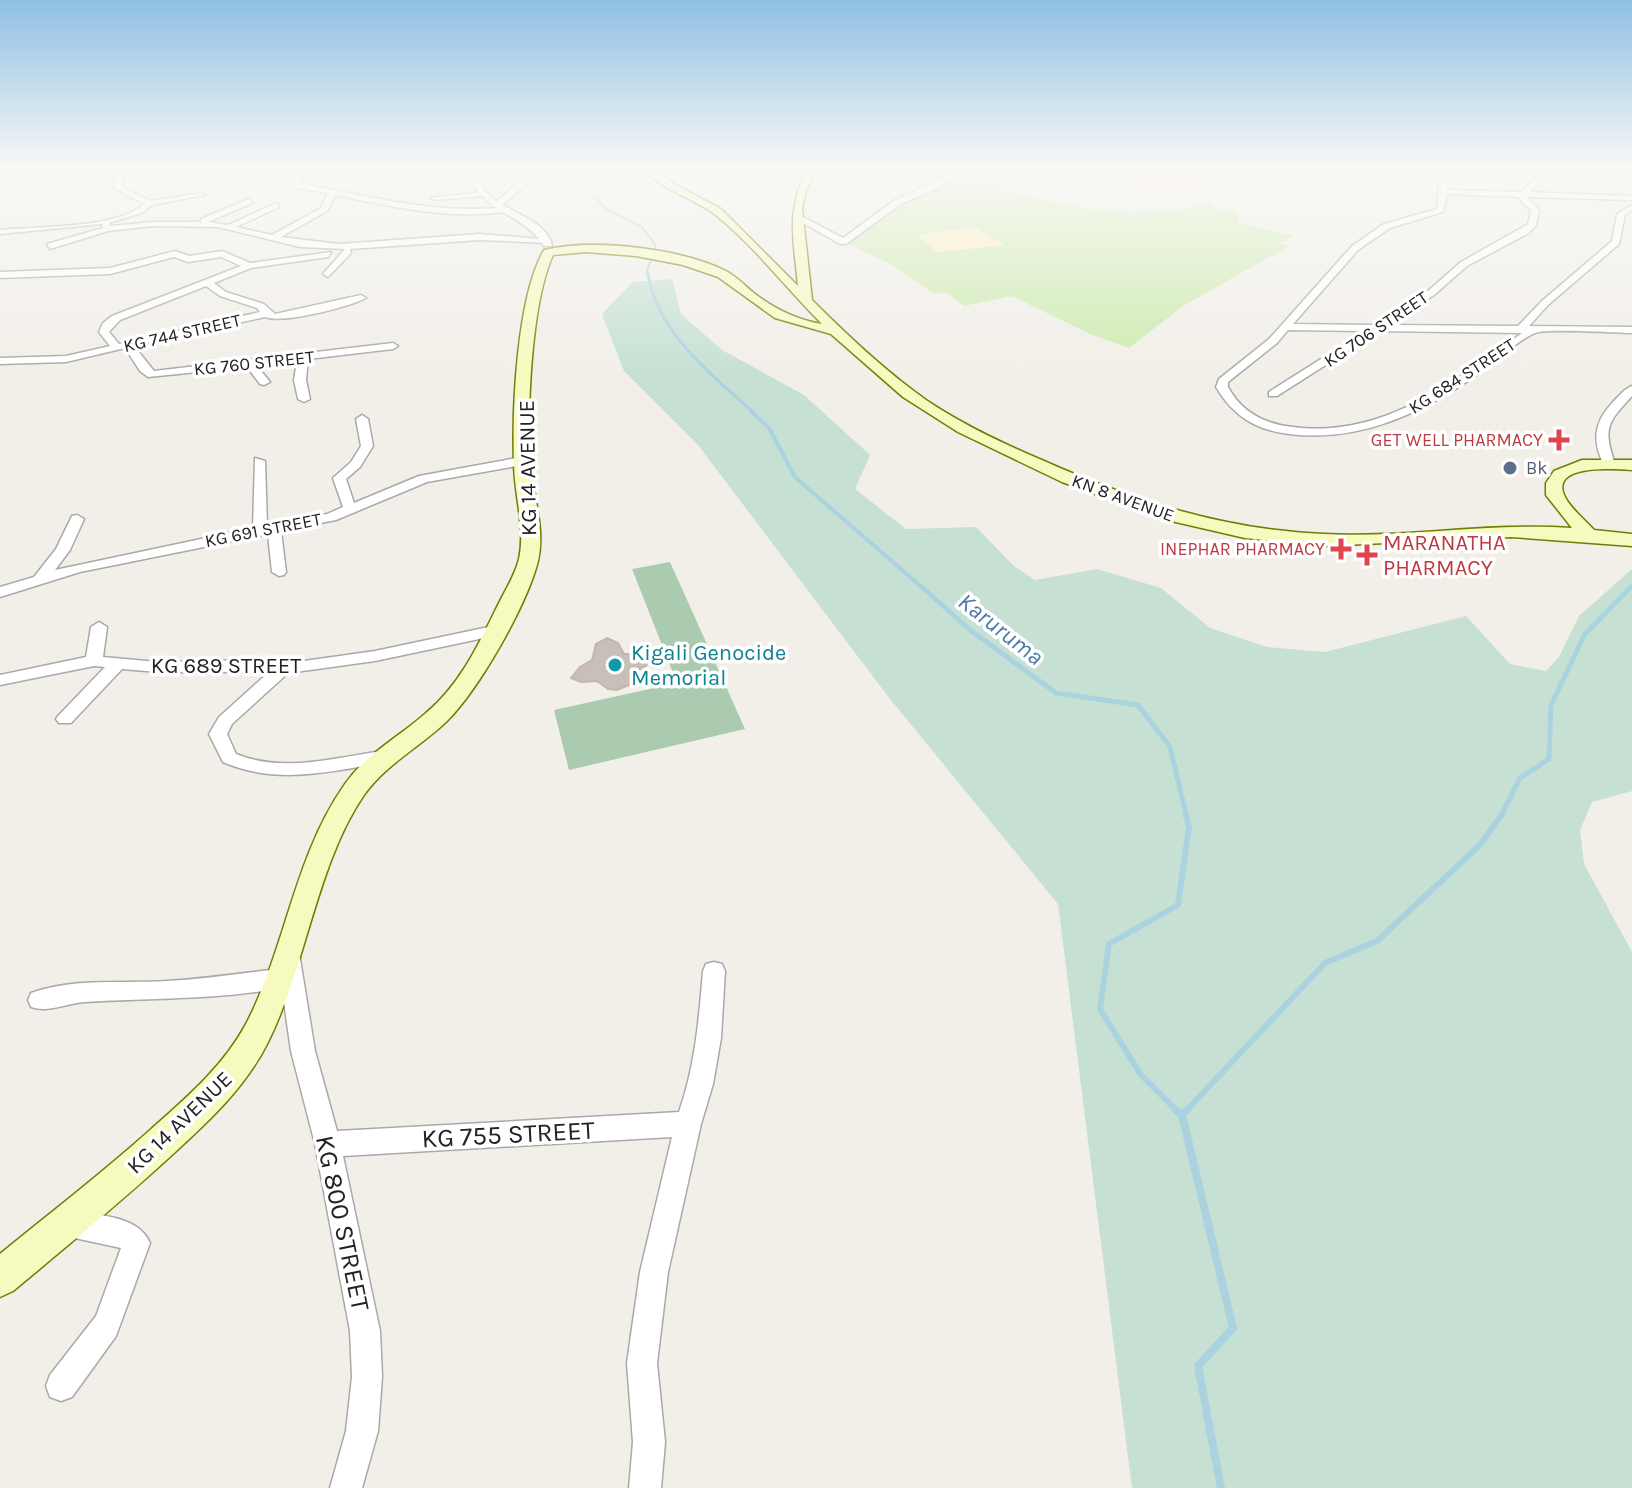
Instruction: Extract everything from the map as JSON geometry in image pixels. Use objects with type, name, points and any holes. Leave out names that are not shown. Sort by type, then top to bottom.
[{"type":"main road","name":"KN 8 AVENUE","points":[[743,237],[834,330],[922,403],[954,423],[1073,481],[1142,509],[1230,530],[1323,540],[1511,531],[1587,534],[1632,540]]},
{"type":"main road","points":[[800,237],[806,301]]},
{"type":"main road","points":[[553,246],[651,256],[699,266],[724,275],[776,315],[804,326],[834,330]]},
{"type":"main road","name":"KG 14 AVENUE","points":[[0,1278],[132,1169],[231,1074],[257,1035],[285,969],[335,823],[354,791],[382,757],[439,715],[474,672],[498,630],[529,556],[522,461],[523,417],[540,263],[553,246]]},
{"type":"main road","points":[[781,277],[804,278]]},
{"type":"main road","points":[[1587,534],[1555,495],[1553,487],[1557,478],[1569,470],[1609,464],[1632,465]]},
{"type":"street","points":[[50,246],[73,237]]},
{"type":"street","points":[[277,237],[300,244],[361,247],[475,237]]},
{"type":"street","points":[[484,237],[553,246]]},
{"type":"street","points":[[544,237],[553,246]]},
{"type":"street","name":"KG 684 STREET","points":[[1370,237],[1355,248],[1287,327],[1221,386],[1230,403],[1253,420],[1284,430],[1326,433],[1364,429],[1400,415],[1451,387],[1526,330]]},
{"type":"street","name":"KG 706 STREET","points":[[1273,394],[1431,293],[1464,264],[1510,237]]},
{"type":"street","points":[[1526,330],[1545,303],[1616,242],[1617,237]]},
{"type":"street","points":[[116,347],[104,332],[116,318],[249,266],[361,247]]},
{"type":"street","points":[[328,274],[348,251]]},
{"type":"street","points":[[0,275],[110,271],[175,254],[188,259],[222,254],[249,266]]},
{"type":"street","points":[[209,284],[223,294],[261,306],[266,314]]},
{"type":"street","name":"KG 744 STREET","points":[[0,361],[66,359],[266,314],[274,317],[290,315],[361,298]]},
{"type":"street","points":[[1287,327],[1632,330]]},
{"type":"street","name":"KG 760 STREET","points":[[129,346],[150,375],[393,346]]},
{"type":"street","points":[[303,357],[300,380],[304,399]]},
{"type":"street","points":[[250,363],[264,382]]},
{"type":"street","points":[[1609,464],[1599,435],[1600,425],[1632,389]]},
{"type":"street","points":[[350,509],[339,478],[356,464],[367,446],[362,419]]},
{"type":"street","points":[[259,461],[267,529],[279,572]]},
{"type":"street","name":"KG 691 STREET","points":[[0,592],[112,560],[331,517],[424,479],[522,461]]},
{"type":"street","points":[[40,579],[63,550],[77,519]]},
{"type":"street","points":[[94,661],[99,627]]},
{"type":"street","name":"KG 689 STREET","points":[[0,680],[94,661],[158,667],[252,665],[283,669],[375,656],[498,630]]},
{"type":"street","points":[[65,719],[119,662]]},
{"type":"street","points":[[283,669],[225,721],[218,734],[229,758],[250,767],[299,769],[382,757]]},
{"type":"street","points":[[39,1000],[82,992],[167,991],[285,969]]},
{"type":"street","name":"KG 800 STREET","points":[[285,969],[328,1144],[365,1331],[367,1377],[362,1431],[346,1488]]},
{"type":"street","points":[[645,1488],[649,1442],[642,1363],[654,1272],[688,1124],[701,1084],[709,1038],[714,971]]},
{"type":"street","name":"KG 755 STREET","points":[[328,1144],[688,1124]]},
{"type":"street","points":[[61,1386],[106,1326],[136,1243],[126,1235],[66,1224]]},
{"type":"green space","points":[[856,237],[920,237],[937,252],[1003,245],[991,237],[1291,237],[1279,243],[1289,246],[1183,306],[1129,348],[1090,334],[1012,296],[964,306],[945,292],[935,294],[892,265],[849,244]]},
{"type":"green space","points":[[672,279],[681,314],[722,350],[804,395],[870,455],[855,489],[906,529],[976,527],[1014,566],[1035,580],[1097,569],[1161,588],[1210,628],[1267,647],[1325,652],[1466,616],[1510,664],[1546,671],[1559,657],[1579,616],[1632,569],[1632,791],[1592,802],[1580,830],[1584,864],[1632,952],[1632,1488],[1132,1488],[1058,904],[890,699],[698,445],[624,371],[602,314],[633,282]]},
{"type":"green space","points":[[670,562],[745,729],[569,770],[554,710],[677,683],[632,569]]},
{"type":"sand","points":[[919,237],[992,237],[1003,244],[937,252]]},
{"type":"building","name":"Kigali Genocide Memorial","points":[[607,638],[618,643],[624,654],[644,654],[649,658],[646,666],[633,673],[629,685],[617,690],[608,689],[597,681],[581,682],[571,678],[580,667],[592,660],[596,644]]},
{"type":"waterway","name":"Karuruma","points":[[648,276],[647,270],[656,246],[650,237]]},
{"type":"waterway","name":"Karuruma","points":[[648,274],[654,296],[675,334],[704,368],[754,413]]},
{"type":"waterway","name":"Karuruma","points":[[751,411],[769,428],[795,477],[925,590]]},
{"type":"waterway","name":"Karuruma","points":[[923,588],[970,630],[1056,693],[1138,705],[1170,747],[1187,818]]},
{"type":"waterway","points":[[1501,816],[1520,778],[1549,759],[1551,705],[1585,634],[1630,588]]},
{"type":"waterway","name":"Karuruma","points":[[1176,1110],[1141,1075],[1100,1009],[1109,944],[1178,905],[1189,827],[1186,816]]},
{"type":"waterway","points":[[1185,1112],[1325,963],[1377,941],[1480,845],[1501,816]]},
{"type":"waterway","name":"Karuruma","points":[[1176,1110],[1182,1115]]},
{"type":"waterway","name":"Karuruma","points":[[1182,1115],[1185,1112]]},
{"type":"waterway","points":[[1182,1115],[1233,1328],[1198,1366],[1221,1488]]},
{"type":"place","name":"GET WELL PHARMACY","points":[[1559,440]]},
{"type":"place","name":"Bk","points":[[1510,468]]},
{"type":"place","name":"INEPHAR PHARMACY","points":[[1341,549]]},
{"type":"place","name":"MARANATHA PHARMACY","points":[[1367,555]]},
{"type":"place","name":"Kigali Genocide Memorial","points":[[615,665]]}]
